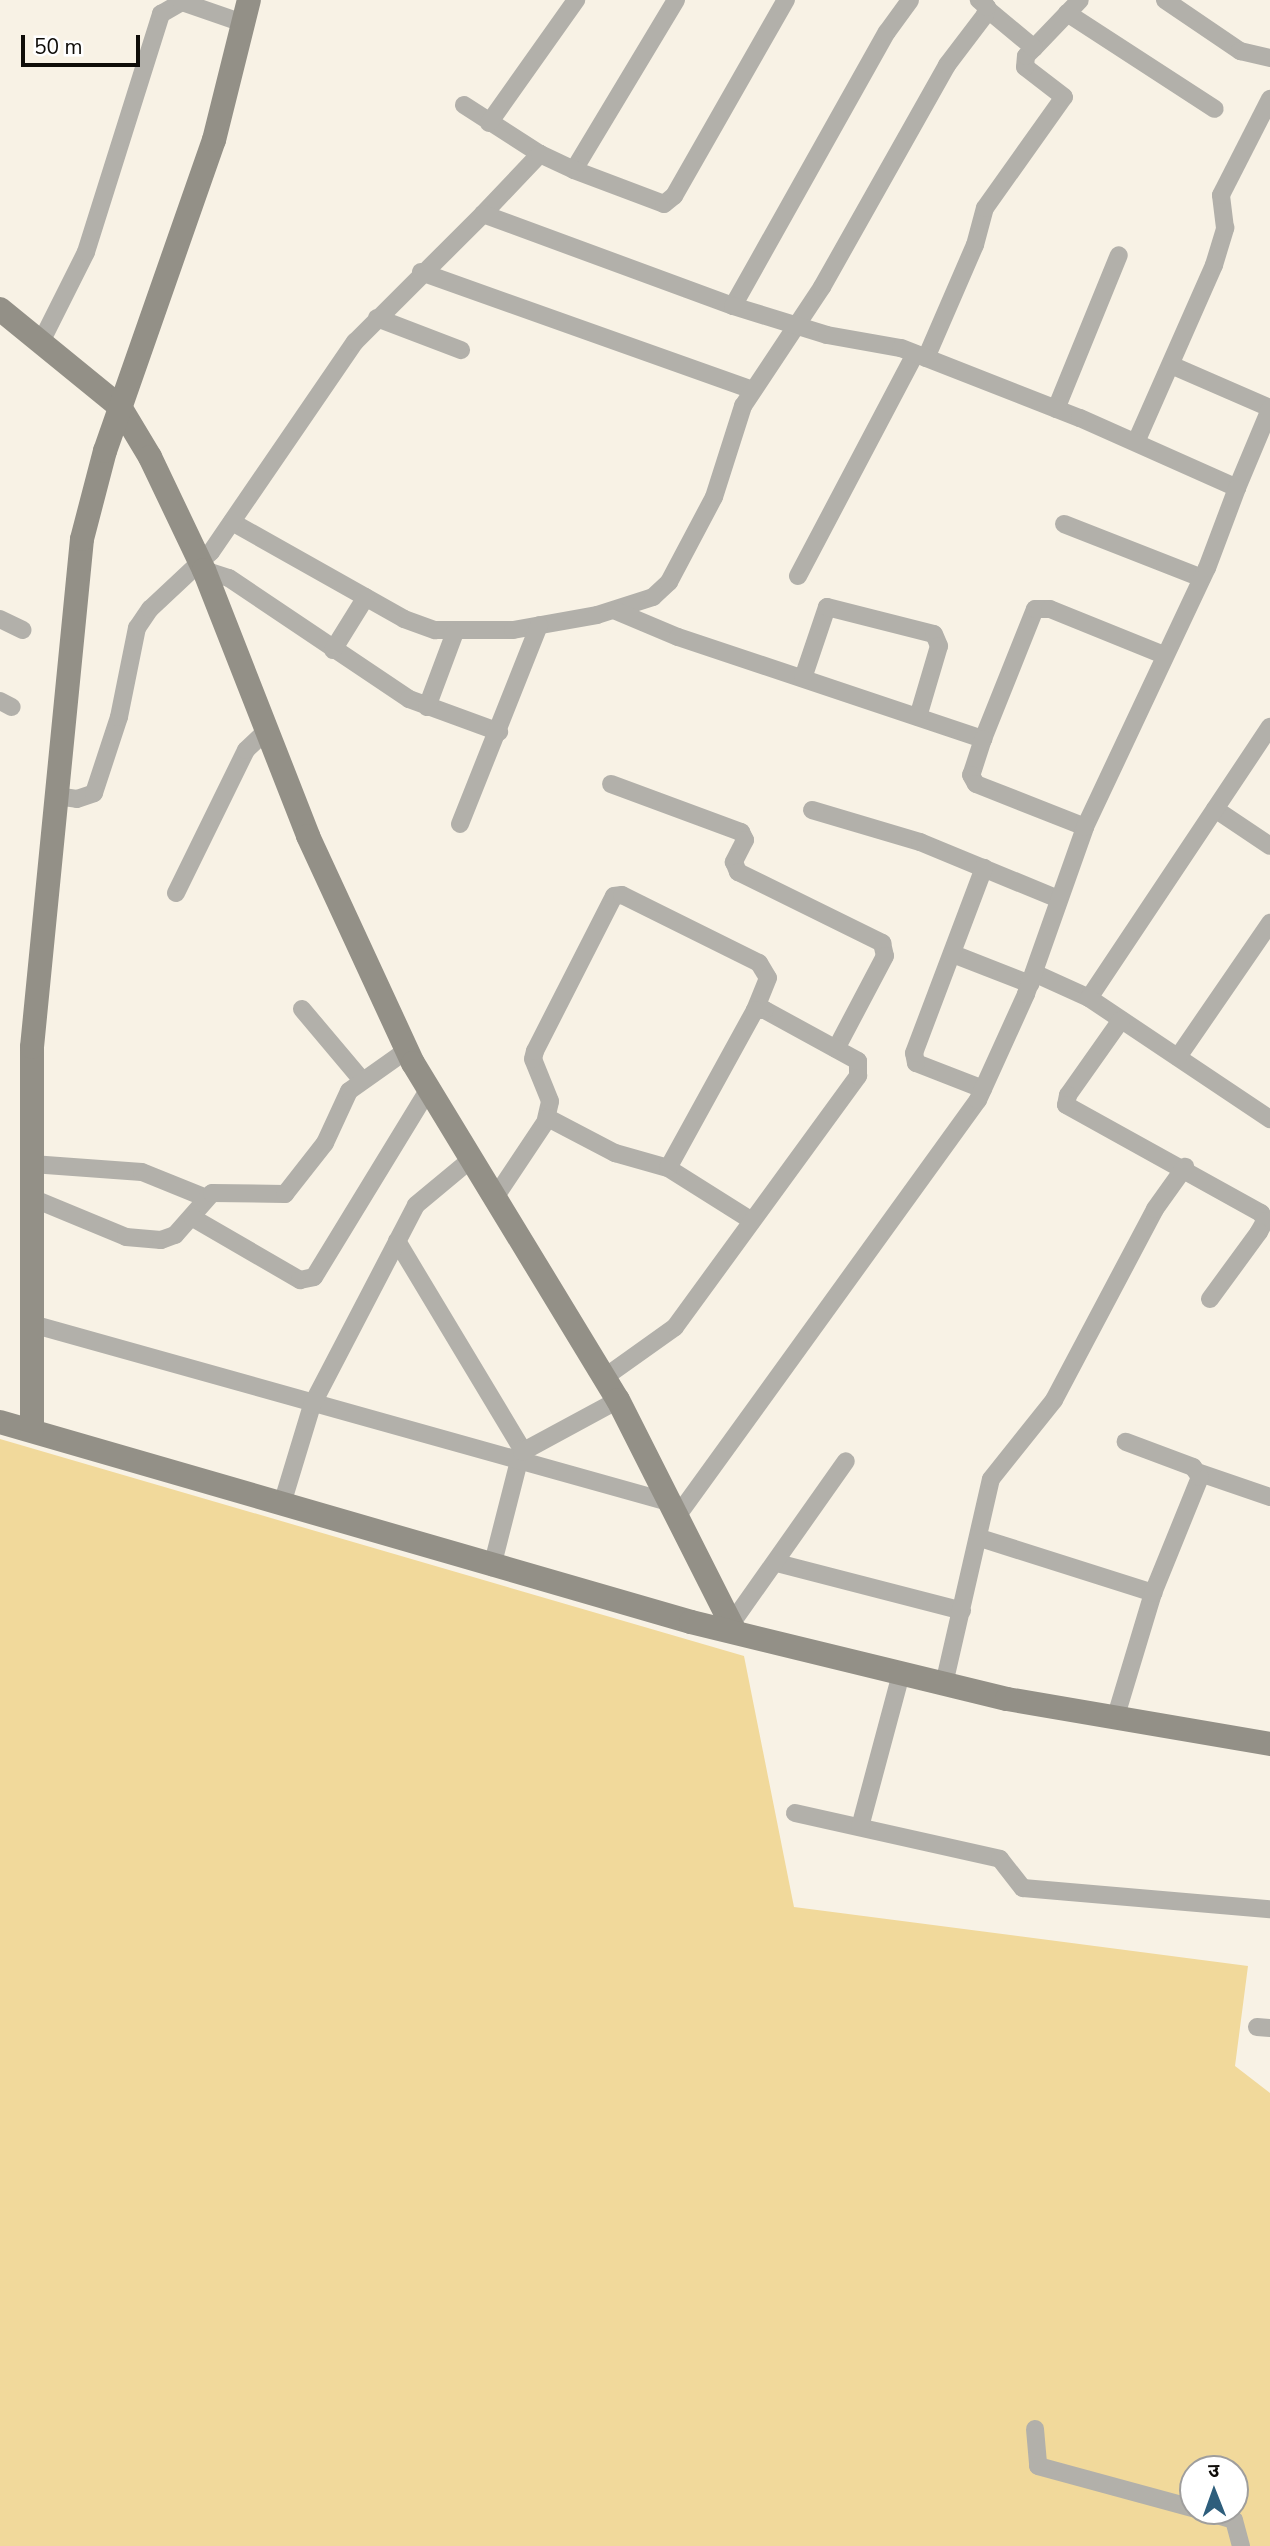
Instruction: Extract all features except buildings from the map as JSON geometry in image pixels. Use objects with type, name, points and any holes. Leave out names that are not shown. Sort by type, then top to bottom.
[{"type":"street","points":[[489,123],[576,0]]},
{"type":"street","points":[[574,170],[676,0]]},
{"type":"street","points":[[733,306],[887,32],[910,0]]},
{"type":"street","points":[[1165,0],[1240,51],[1270,58]]},
{"type":"street","points":[[32,1429],[32,1046],[82,539],[120,408],[179,250],[246,11],[182,2],[161,14],[86,252],[41,340]]},
{"type":"street","points":[[464,104],[489,123],[540,154],[652,202],[664,204],[674,196],[781,2]]},
{"type":"street","points":[[233,522],[404,619],[456,632],[539,625],[616,611],[653,597],[669,582],[714,497],[753,390],[799,326],[983,5],[1034,48]]},
{"type":"street","points":[[798,576],[920,356],[975,245],[985,208],[1063,103],[1061,92],[1026,67],[1026,56],[1074,6],[1215,109]]},
{"type":"street","points":[[1136,442],[1171,365],[1226,228],[1221,195],[1270,99]]},
{"type":"street","points":[[56,796],[77,799],[94,793],[119,717],[137,628],[181,576],[202,566],[233,522],[286,436],[377,318],[540,154]]},
{"type":"street","points":[[483,214],[733,306],[799,326],[920,356],[1136,442],[1237,488]]},
{"type":"street","points":[[1056,409],[1119,255]]},
{"type":"street","points":[[421,272],[753,390]]},
{"type":"street","points":[[0,309],[41,340],[120,408],[150,457],[202,566],[265,732],[407,1050],[469,1161],[618,1400],[733,1628]]},
{"type":"street","points":[[377,318],[461,350]]},
{"type":"street","points":[[675,1509],[983,1089],[1032,979],[1085,827],[1202,578],[1270,409],[1171,365]]},
{"type":"street","points":[[1064,524],[1202,578]]},
{"type":"street","points":[[202,566],[229,578],[333,650],[427,707],[499,732]]},
{"type":"street","points":[[333,650],[366,597]]},
{"type":"street","points":[[803,678],[827,607],[934,634],[939,646],[918,717]]},
{"type":"street","points":[[1085,827],[976,783],[971,775],[1035,609],[1050,609],[1164,655]]},
{"type":"street","points":[[616,611],[983,739]]},
{"type":"street","points":[[0,619],[23,630]]},
{"type":"street","points":[[460,824],[499,732],[539,625]]},
{"type":"street","points":[[427,707],[456,632]]},
{"type":"street","points":[[1089,998],[1270,727]]},
{"type":"street","points":[[176,893],[246,750],[265,732]]},
{"type":"street","points":[[611,784],[741,832],[745,840],[734,862],[738,872],[882,943],[885,956],[836,1049]]},
{"type":"street","points":[[1215,809],[1270,846]]},
{"type":"street","points":[[812,810],[920,842],[1058,899]]},
{"type":"street","points":[[983,1089],[914,1059],[984,868]]},
{"type":"street","points":[[494,1199],[546,1119],[550,1101],[533,1059],[535,1051],[614,896],[622,895],[759,963],[768,978],[755,1010],[668,1168]]},
{"type":"street","points":[[1178,1057],[1270,923]]},
{"type":"street","points":[[953,954],[1089,998],[1270,1119]]},
{"type":"street","points":[[302,1009],[361,1079]]},
{"type":"street","points":[[605,1377],[675,1327],[859,1076],[858,1061],[765,1010],[755,1010]]},
{"type":"street","points":[[1121,1020],[1068,1095],[1066,1105],[1245,1200],[1265,1221],[1210,1299]]},
{"type":"street","points":[[32,1164],[142,1172],[204,1197],[226,1190],[279,1195],[291,1191],[325,1143],[341,1104],[361,1079],[407,1050]]},
{"type":"street","points":[[193,1218],[300,1280],[314,1278],[428,1090]]},
{"type":"street","points":[[546,1119],[615,1153],[668,1168],[752,1221]]},
{"type":"street","points":[[282,1504],[312,1405],[397,1241],[422,1199],[469,1161]]},
{"type":"street","points":[[944,1684],[980,1538],[991,1479],[1054,1400],[1155,1209],[1185,1167]]},
{"type":"street","points":[[32,1198],[126,1237],[146,1240],[175,1235],[193,1218],[204,1197]]},
{"type":"street","points":[[397,1241],[521,1457],[492,1567]]},
{"type":"street","points":[[32,1324],[312,1405],[521,1457],[675,1509]]},
{"type":"street","points":[[521,1457],[618,1400]]},
{"type":"street","points":[[0,1422],[32,1429],[492,1567],[901,1674],[1115,1719],[1270,1744]]},
{"type":"street","points":[[1126,1442],[1200,1473],[1270,1497]]},
{"type":"street","points":[[733,1628],[846,1461]]},
{"type":"street","points":[[1115,1719],[1153,1593],[1200,1473]]},
{"type":"street","points":[[980,1538],[1153,1593]]},
{"type":"street","points":[[777,1563],[962,1611]]},
{"type":"street","points":[[860,1827],[901,1674]]},
{"type":"street","points":[[794,1813],[1000,1859],[1023,1888],[1270,1909]]},
{"type":"street","points":[[1035,2429],[1038,2466],[1179,2504]]},
{"type":"street","points":[[1235,2525],[1241,2546]]},
{"type":"shaded area","points":[[0,1439],[744,1656],[794,1907],[1248,1966],[1235,2066],[1270,2093],[1270,2546],[0,2546]]}]
